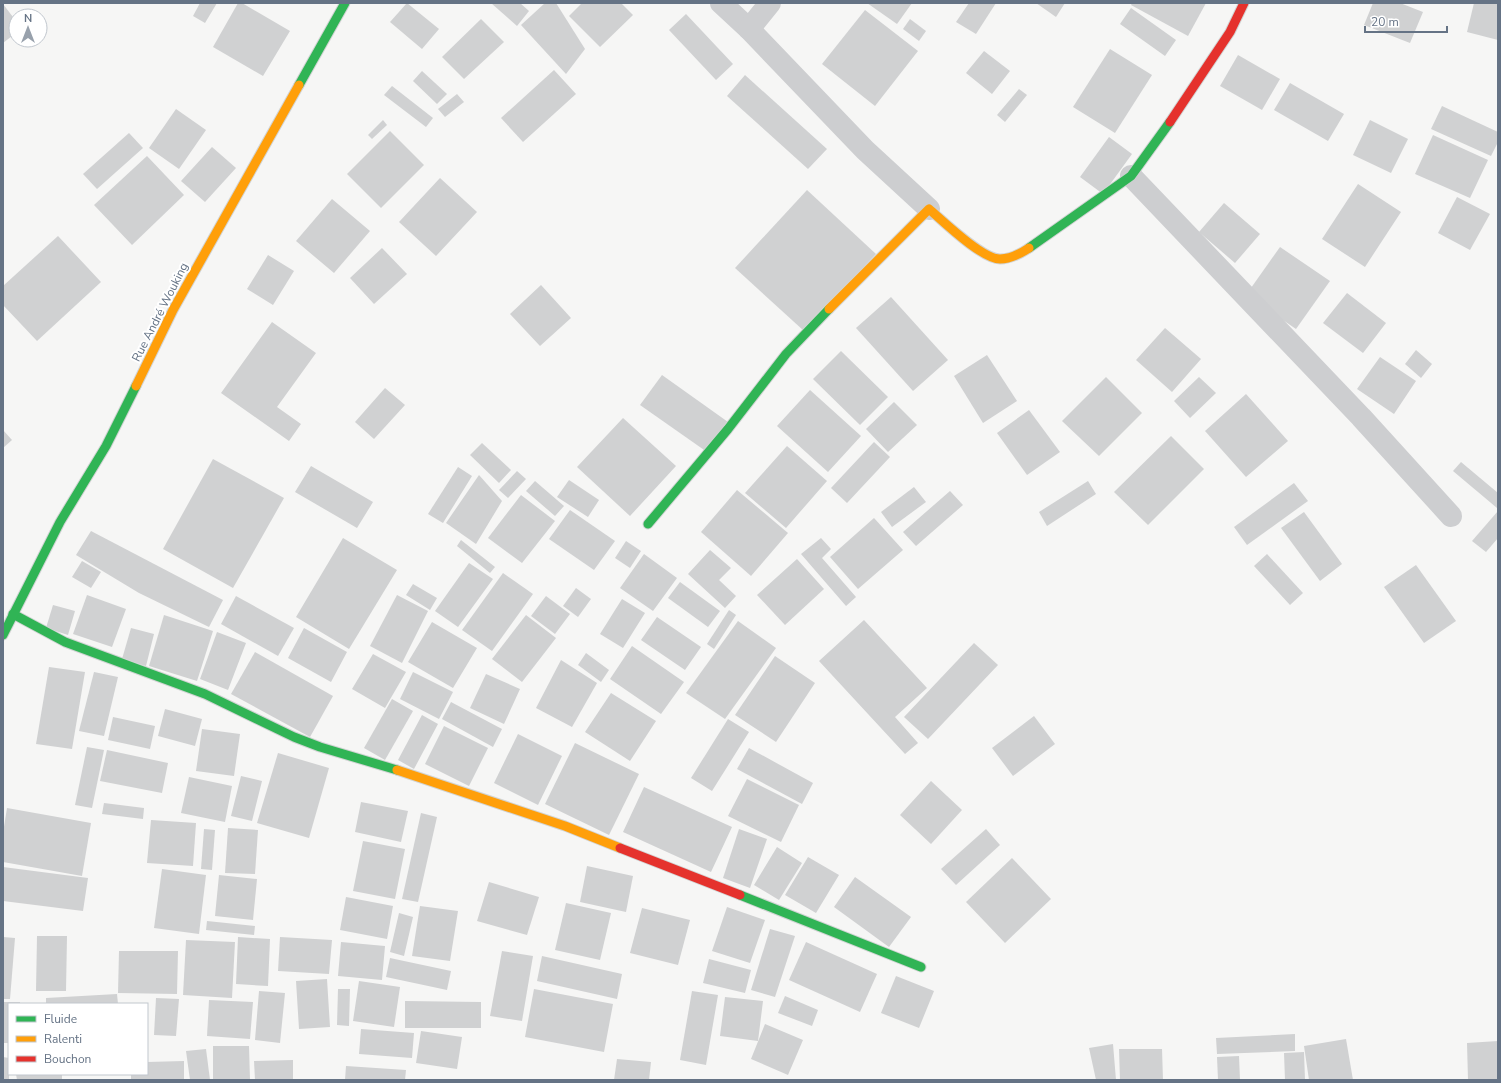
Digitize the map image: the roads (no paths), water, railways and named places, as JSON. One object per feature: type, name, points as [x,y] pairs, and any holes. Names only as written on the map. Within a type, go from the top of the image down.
[{"type":"street","name":"Rue André Wouking","points":[[3,634],[60,522],[106,446],[173,310],[344,3]]},
{"type":"street","points":[[721,3],[750,29],[865,150],[978,250],[999,258],[1019,255],[1131,176],[1172,120],[1230,32],[1244,3]]},
{"type":"street","points":[[750,29],[770,3]]},
{"type":"street","points":[[1131,176],[1361,417],[1451,516]]},
{"type":"street","points":[[648,524],[728,430],[786,354],[864,272],[930,209]]},
{"type":"street","points":[[13,614],[65,642],[205,694],[294,737],[320,747],[386,766],[565,826],[921,967]]}]
